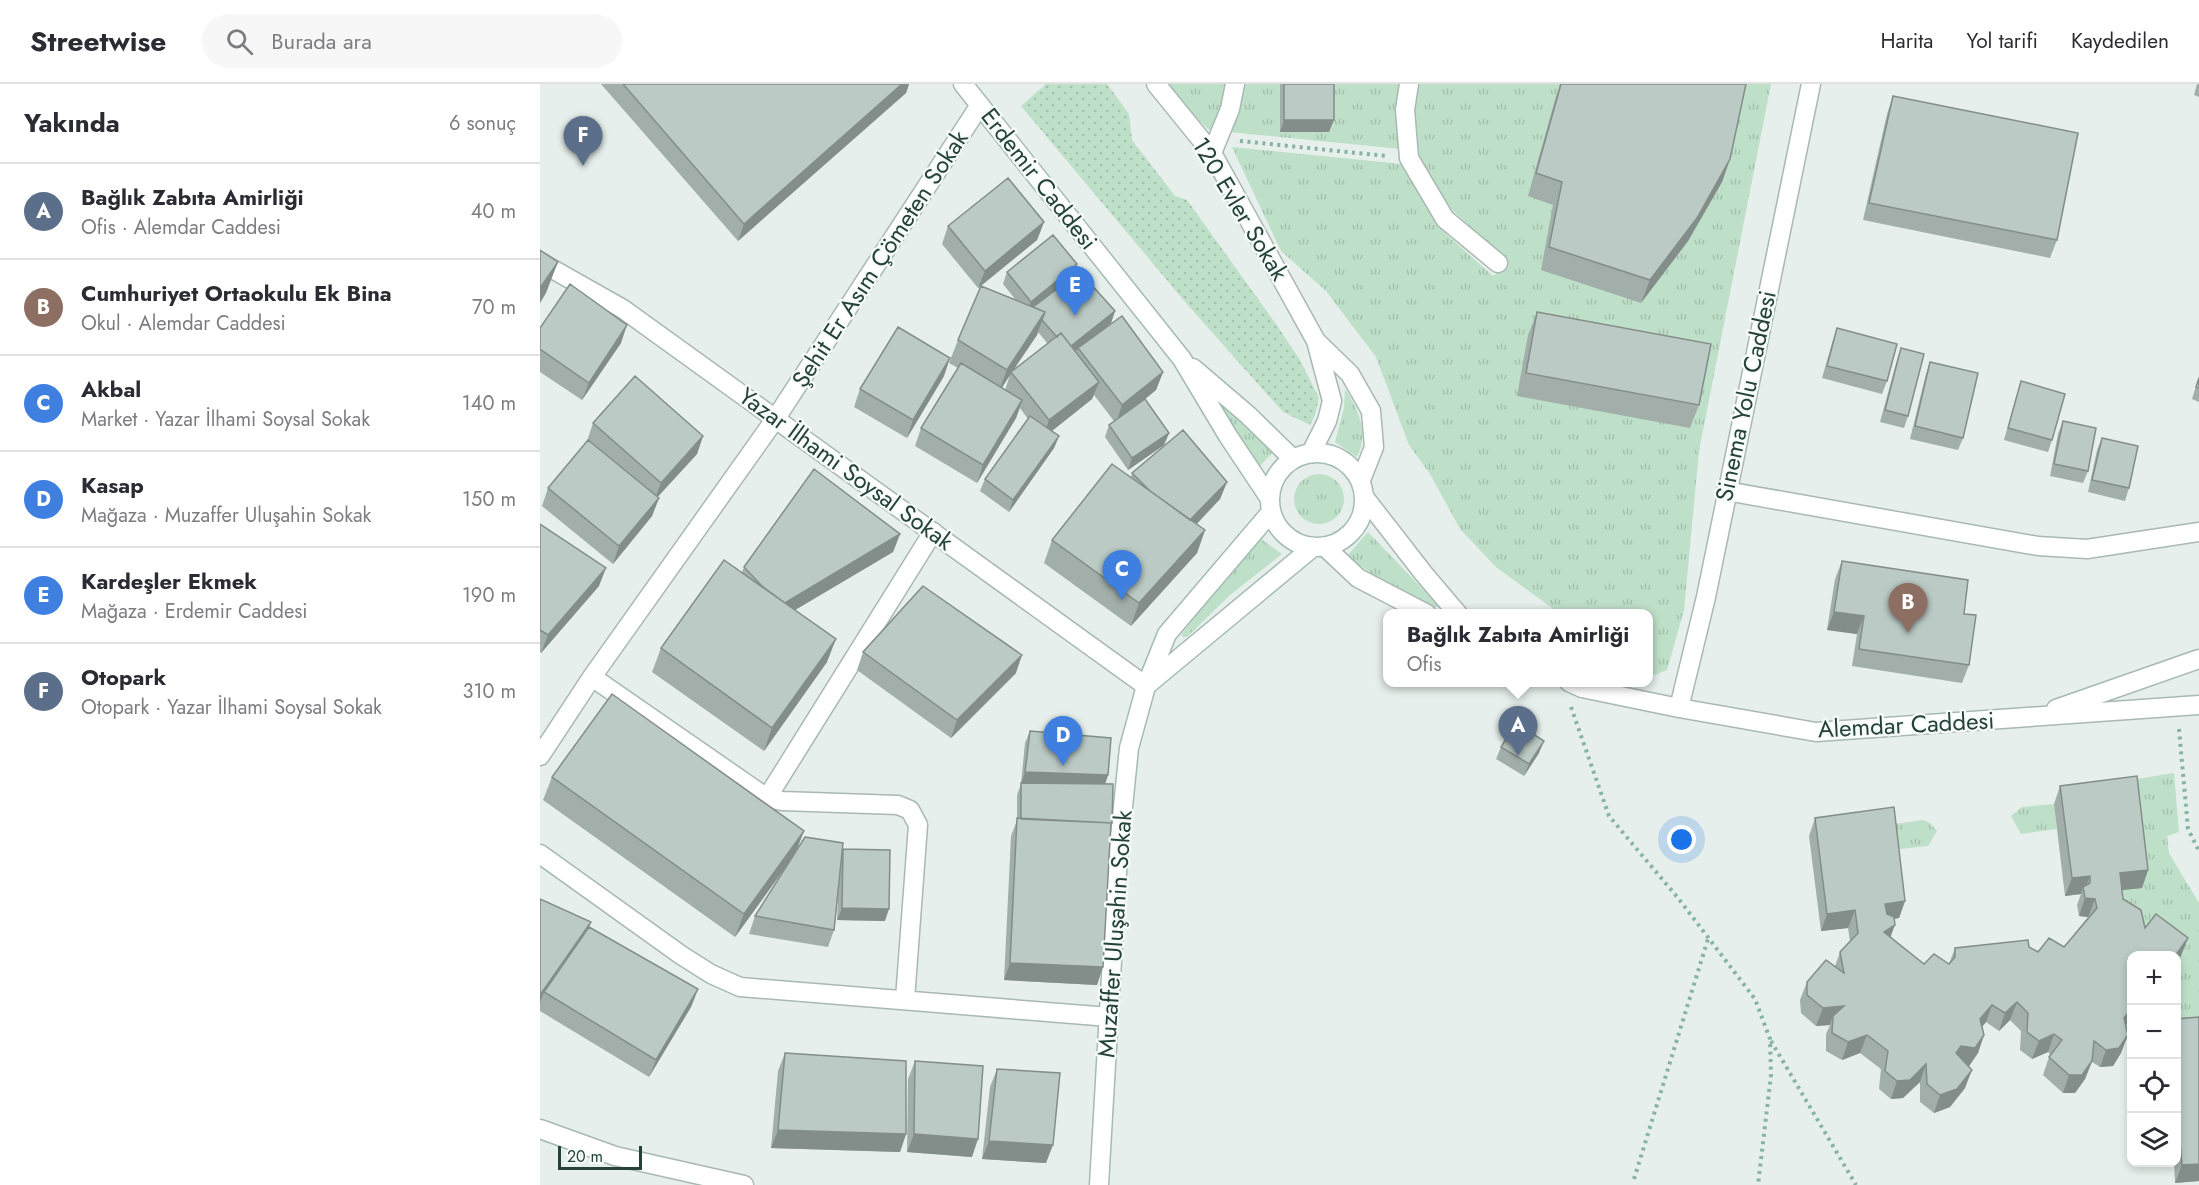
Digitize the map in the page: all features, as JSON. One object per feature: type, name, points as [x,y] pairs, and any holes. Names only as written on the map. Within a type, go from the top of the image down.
[{"type":"street","name":"Erdemir Caddesi","points":[[963,84],[1182,359],[1271,506]]},
{"type":"street","name":"120 Evler Sokak","points":[[1156,84],[1215,146],[1316,340],[1332,400],[1327,421],[1311,453]]},
{"type":"street","points":[[1215,146],[1230,109],[1235,84]]},
{"type":"street","points":[[1409,84],[1405,110],[1409,158],[1445,219],[1498,263]]},
{"type":"street","name":"Sinema Yolu Caddesi","points":[[1678,708],[1706,597],[1811,84]]},
{"type":"street","name":"Şehit Er Asım Çömeten Sokak","points":[[540,756],[592,677],[776,418],[980,105]]},
{"type":"street","name":"Yazar İlhami Soysal Sokak","points":[[540,262],[624,309],[1146,686]]},
{"type":"street","name":"120 Evler Sokak","points":[[1316,340],[1350,374],[1371,411],[1374,447],[1363,489]]},
{"type":"street","name":"Erdemir Caddesi","points":[[1182,359],[1248,415],[1293,459]]},
{"type":"street","points":[[1363,489],[1364,511],[1350,535],[1338,543],[1319,547],[1298,543],[1286,536],[1277,525],[1271,506],[1272,483],[1280,469],[1293,459],[1311,453],[1326,453],[1340,458],[1353,468],[1363,489],[1424,574],[1454,609]]},
{"type":"street","points":[[1726,491],[2038,546],[2087,549],[2199,532]]},
{"type":"street","name":"Muzaffer Uluşahin Sokak","points":[[1099,1185],[1118,856],[1129,748],[1146,686],[1167,634],[1271,506]]},
{"type":"street","points":[[768,798],[933,532]]},
{"type":"street","points":[[1319,547],[1358,578],[1417,609]]},
{"type":"street","points":[[1146,686],[1319,547]]},
{"type":"street","name":"Alemdar Caddesi","points":[[2032,718],[2199,659]]},
{"type":"street","points":[[592,677],[768,798],[782,801],[898,805],[910,810],[918,825],[905,999]]},
{"type":"street","name":"Alemdar Caddesi","points":[[1568,689],[1582,688],[1678,708],[1816,732],[2199,705]]},
{"type":"street","points":[[540,854],[681,955],[711,974],[740,987],[1109,1017]]},
{"type":"street","points":[[540,1129],[615,1156],[744,1185]]},
{"type":"path","points":[[1215,146],[1409,158]]},
{"type":"path","points":[[1568,689],[1609,816],[1678,898],[1755,999],[1770,1039],[1856,1185]]},
{"type":"path","points":[[2177,706],[2188,829],[2199,851]]},
{"type":"path","points":[[1634,1179],[1709,938]]},
{"type":"path","points":[[1758,1185],[1771,1075],[1770,1039]]},
{"type":"green space","points":[[1046,84],[1107,84],[1129,114],[1132,140],[1175,196],[1187,200],[1300,360],[1319,398],[1310,425],[1283,412],[1186,303],[1021,106]]},
{"type":"green space","points":[[1167,84],[1403,84],[1397,123],[1400,149],[1209,130],[1173,94]]},
{"type":"green space","points":[[1418,84],[1771,84],[1699,451],[1684,610],[1667,670],[1653,674],[1653,609],[1554,609],[1496,567],[1460,529],[1430,474],[1409,445],[1376,357],[1326,291],[1281,251],[1232,147],[1402,164],[1446,234],[1493,276],[1509,264],[1448,206],[1420,163],[1415,111]]},
{"type":"green space","points":[[1200,374],[1275,450],[1258,468]]},
{"type":"green space","points":[[1345,389],[1361,422],[1362,440],[1357,457],[1335,442],[1344,408]]},
{"type":"green space","points":[[1314,474],[1324,474],[1337,481],[1344,494],[1344,504],[1337,517],[1324,524],[1314,524],[1305,520],[1298,513],[1294,504],[1294,494],[1298,485],[1305,478]]},
{"type":"green space","points":[[1368,532],[1437,604],[1437,607],[1405,594],[1347,556]]},
{"type":"green space","points":[[1261,539],[1282,554],[1230,595],[1187,637],[1183,637],[1181,635],[1207,601]]},
{"type":"green space","points":[[2174,773],[2179,832],[2167,836],[2169,853],[2199,903],[2199,1035],[2181,1036],[2181,951],[2173,951],[2135,928],[2114,891],[2142,887],[2129,780]]},
{"type":"green space","points":[[2054,804],[2057,829],[2021,834],[2011,816],[2022,807]]},
{"type":"green space","points":[[1923,820],[1930,823],[1937,831],[1928,846],[1891,850],[1888,825]]},
{"type":"building","points":[[623,84],[902,84],[744,224]]},
{"type":"building","points":[[1284,84],[1334,84],[1334,120],[1284,120]]},
{"type":"building","points":[[1561,84],[1746,84],[1730,159],[1697,218],[1650,280],[1549,247],[1562,182],[1536,173]]},
{"type":"building","points":[[1893,96],[2078,133],[2057,240],[1869,203]]},
{"type":"building","points":[[1008,178],[1044,222],[985,271],[948,226]]},
{"type":"building","points":[[1053,235],[1077,264],[1031,302],[1007,272]]},
{"type":"building","points":[[540,250],[558,262],[540,288]]},
{"type":"building","points":[[1080,272],[1115,311],[1071,346],[1061,333],[1057,337],[1042,320],[1045,312],[1033,307]]},
{"type":"building","points":[[570,284],[627,325],[589,383],[540,349],[540,328]]},
{"type":"building","points":[[981,286],[1045,312],[1007,370],[958,340]]},
{"type":"building","points":[[1537,312],[1711,344],[1699,405],[1526,373]]},
{"type":"building","points":[[1122,316],[1163,372],[1122,405],[1078,348]]},
{"type":"building","points":[[898,327],[950,358],[913,420],[860,389]]},
{"type":"building","points":[[1837,328],[1897,344],[1887,381],[1827,366]]},
{"type":"building","points":[[1061,333],[1099,382],[1049,420],[1011,372]]},
{"type":"building","points":[[1901,348],[1924,354],[1908,416],[1885,410]]},
{"type":"building","points":[[1930,362],[1978,373],[1963,438],[1915,426]]},
{"type":"building","points":[[961,363],[1022,400],[983,465],[921,428]]},
{"type":"building","points":[[635,376],[703,436],[661,483],[593,423]]},
{"type":"building","points":[[2021,381],[2065,394],[2052,440],[2008,428]]},
{"type":"building","points":[[1145,399],[1169,433],[1132,458],[1109,425]]},
{"type":"building","points":[[1030,416],[1059,436],[1013,500],[985,479]]},
{"type":"building","points":[[2063,421],[2096,428],[2088,471],[2054,464]]},
{"type":"building","points":[[1183,430],[1227,482],[1190,520],[1149,490],[1132,473]]},
{"type":"building","points":[[2102,438],[2138,446],[2129,488],[2092,480]]},
{"type":"building","points":[[588,440],[659,498],[619,546],[548,488]]},
{"type":"building","points":[[1112,464],[1205,530],[1139,603],[1052,540]]},
{"type":"building","points":[[814,469],[900,534],[785,603],[762,586],[744,567]]},
{"type":"building","points":[[540,524],[606,568],[548,635],[540,630]]},
{"type":"building","points":[[724,560],[836,639],[772,728],[661,648]]},
{"type":"building","points":[[1842,561],[1968,580],[1964,614],[1976,615],[1969,665],[1859,649],[1864,616],[1834,612]]},
{"type":"building","points":[[923,586],[1022,655],[957,720],[863,652]]},
{"type":"building","points":[[612,694],[804,831],[744,914],[552,777]]},
{"type":"building","points":[[1516,723],[1544,741],[1529,764],[1501,747]]},
{"type":"building","points":[[1030,731],[1111,738],[1108,775],[1025,772]]},
{"type":"building","points":[[2137,776],[2148,870],[2120,873],[2123,899],[2141,910],[2145,928],[2156,914],[2188,938],[2179,951],[2127,951],[2127,1014],[2124,1018],[2127,1036],[2119,1048],[2106,1050],[2094,1041],[2092,1061],[2082,1075],[2069,1075],[2049,1057],[2062,1040],[2054,1034],[2039,1041],[2027,1032],[2028,1013],[2017,1002],[2005,1013],[1992,1005],[1980,1019],[1984,1035],[1975,1048],[1961,1046],[1956,1053],[1972,1070],[1957,1089],[1940,1095],[1927,1084],[1926,1064],[1910,1080],[1897,1081],[1885,1071],[1888,1051],[1867,1035],[1848,1042],[1832,1033],[1833,1016],[1844,1006],[1823,1008],[1807,995],[1807,982],[1826,960],[1844,973],[1840,952],[1858,933],[1855,910],[1827,914],[1815,818],[1894,807],[1905,901],[1885,904],[1887,914],[1894,917],[1895,925],[1884,932],[1924,964],[1934,954],[1949,964],[1955,957],[1955,948],[2028,940],[2029,947],[2038,952],[2049,938],[2064,947],[2097,908],[2095,899],[2085,898],[2083,887],[2090,883],[2090,876],[2072,878],[2060,786]]},
{"type":"building","points":[[1021,783],[1113,784],[1112,823],[1021,819]]},
{"type":"building","points":[[1017,818],[1111,823],[1103,967],[1010,963]]},
{"type":"building","points":[[805,837],[843,843],[834,930],[755,916]]},
{"type":"building","points":[[843,849],[890,850],[889,909],[842,908]]},
{"type":"building","points":[[540,899],[591,922],[540,995]]},
{"type":"building","points":[[589,927],[698,989],[656,1060],[544,992]]},
{"type":"building","points":[[2199,1017],[2199,1164],[2182,1165],[2181,1019]]},
{"type":"building","points":[[785,1053],[906,1061],[906,1134],[778,1130]]},
{"type":"building","points":[[915,1061],[983,1066],[978,1139],[914,1134]]},
{"type":"building","points":[[997,1069],[1060,1073],[1053,1145],[989,1141]]},
{"type":"place","name":"Otopark","points":[[583,166]]},
{"type":"place","name":"Kardeşler Ekmek","points":[[1075,316]]},
{"type":"place","name":"Akbal","points":[[1122,600]]},
{"type":"place","name":"Cumhuriyet Ortaokulu Ek Bina","points":[[1908,633]]},
{"type":"place","name":"Bağlık Zabıta Amirliği","points":[[1518,756]]},
{"type":"place","name":"Kasap","points":[[1063,766]]}]
